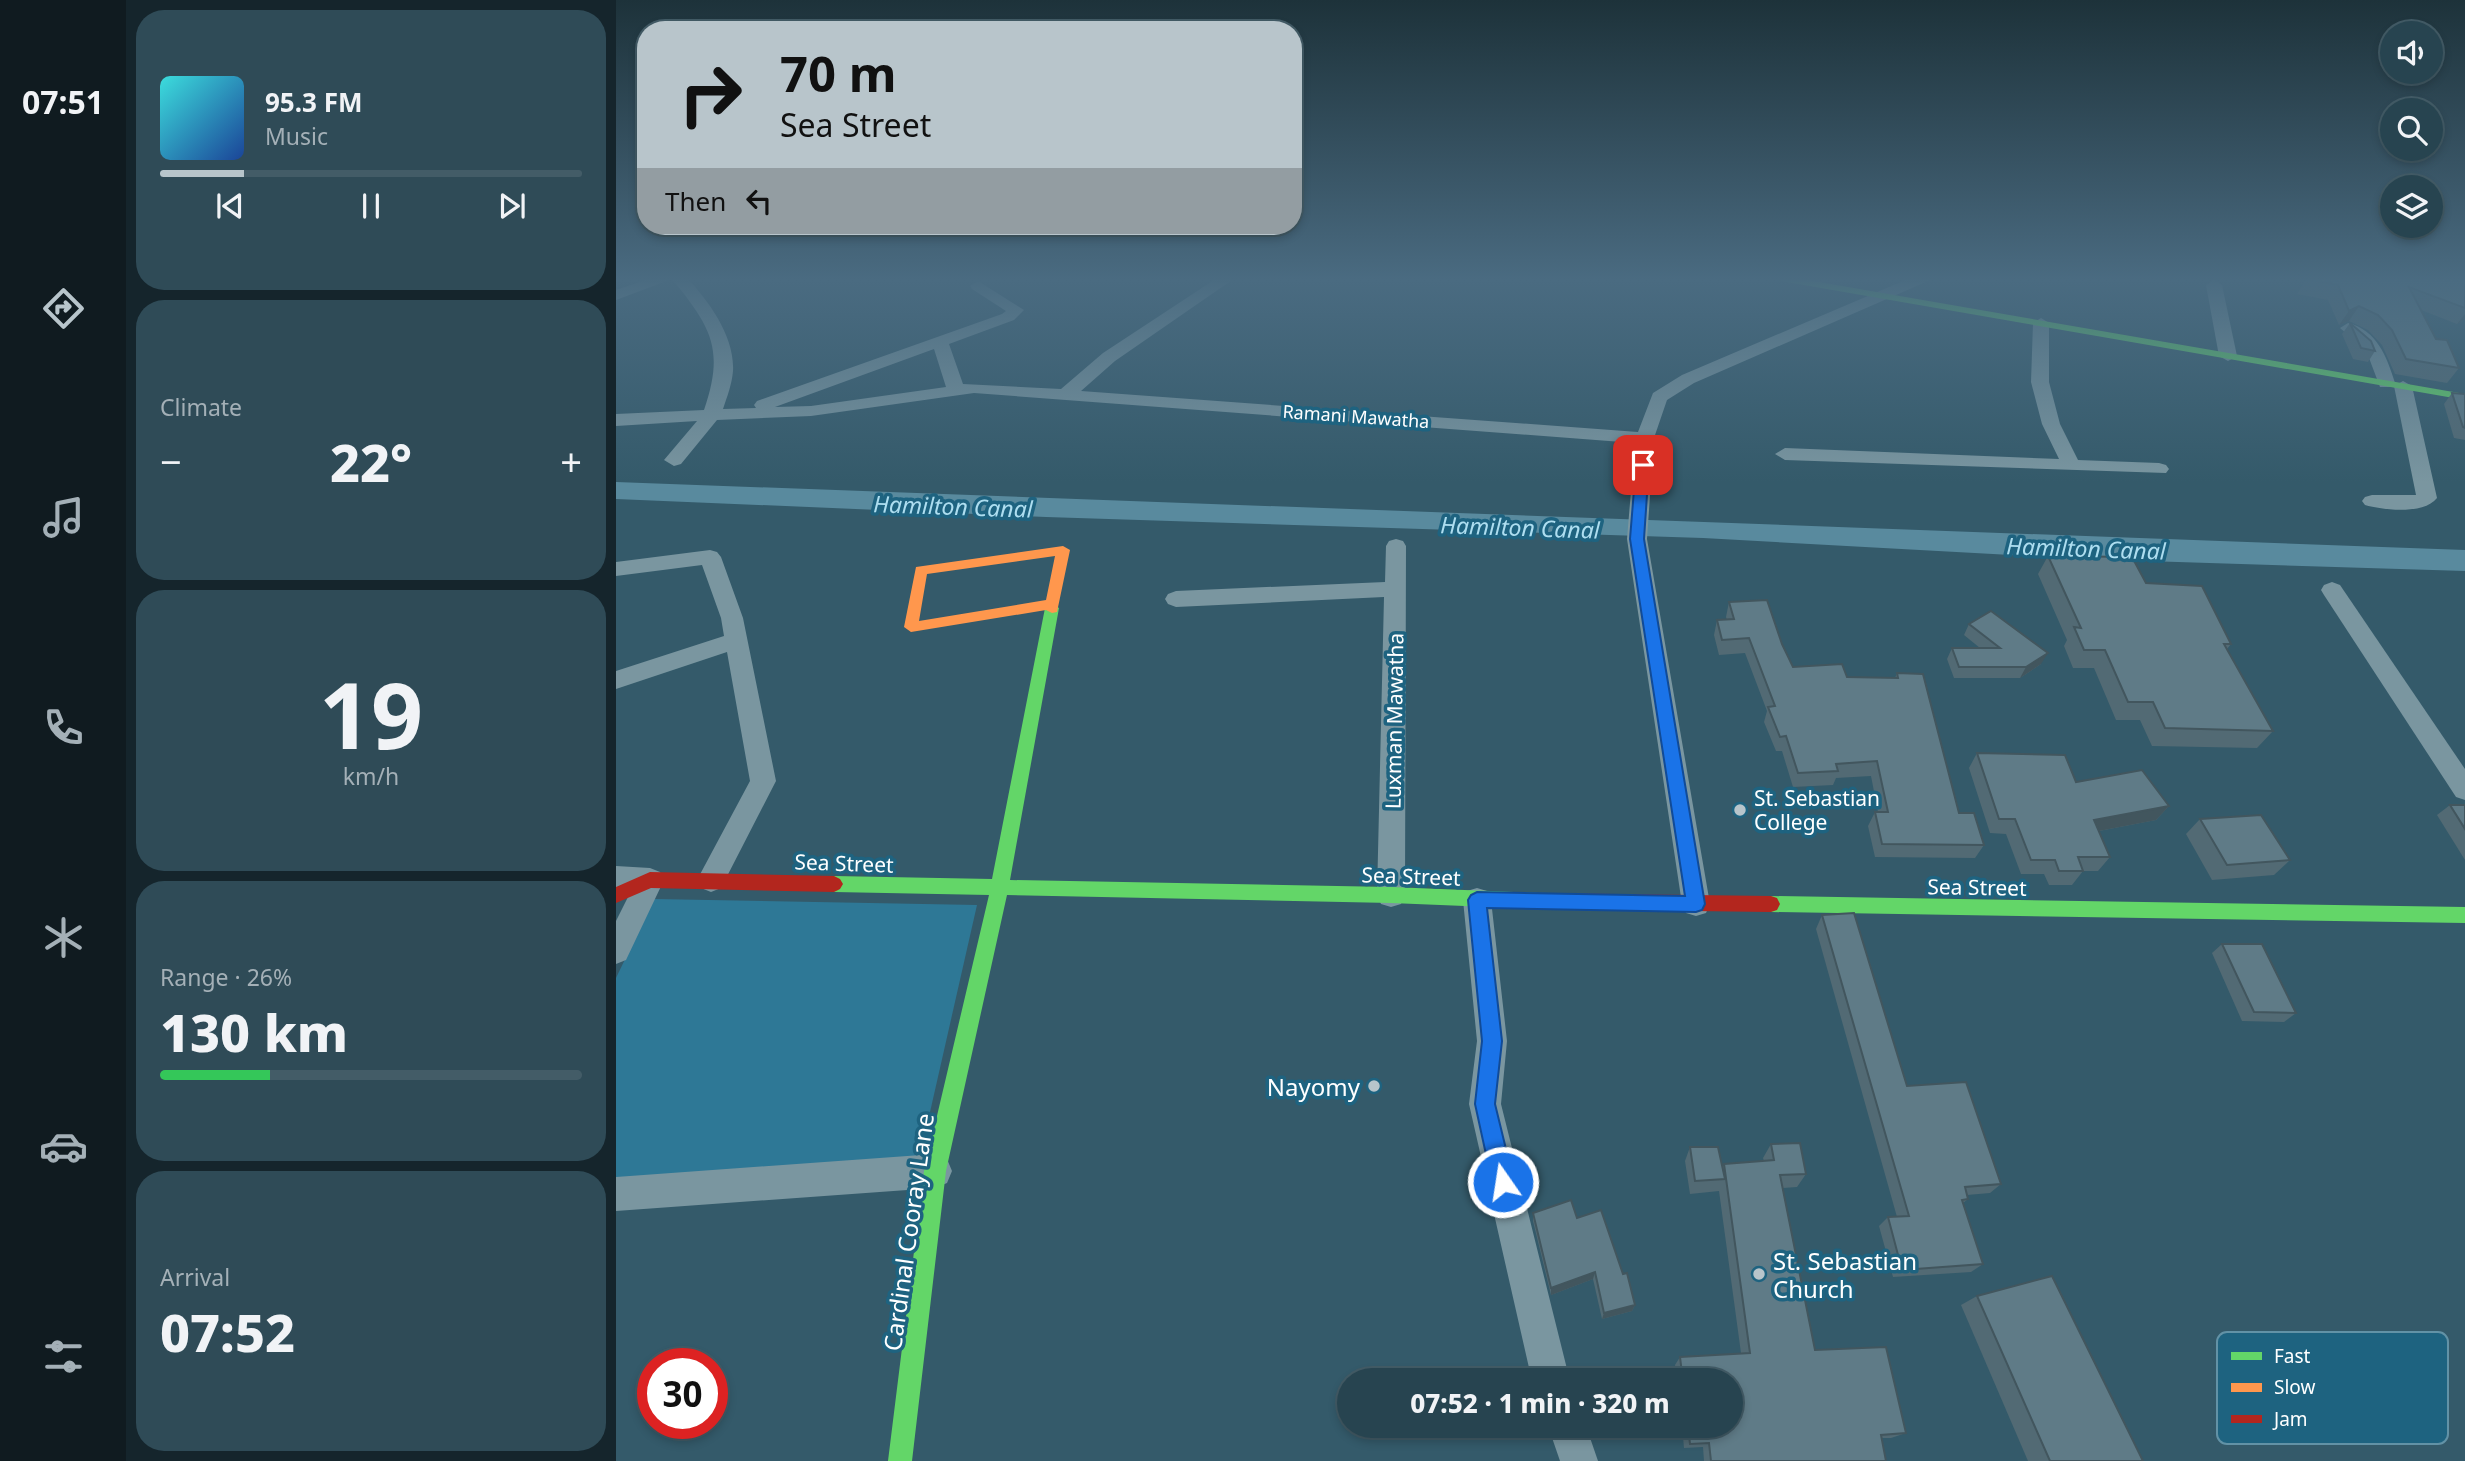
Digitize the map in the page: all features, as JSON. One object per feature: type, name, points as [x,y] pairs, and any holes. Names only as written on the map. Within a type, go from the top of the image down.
[{"type":"street","points":[[674,460],[712,415],[724,366],[718,346]]},
{"type":"street","points":[[739,414],[926,346]]},
{"type":"street","points":[[942,346],[956,389]]},
{"type":"street","points":[[1066,394],[1125,346]]},
{"type":"street","points":[[1696,904],[1637,539],[1645,438],[1659,397],[1688,380],[1765,346]]},
{"type":"street","points":[[2041,346],[2040,382],[2051,424],[2071,465]]},
{"type":"street","points":[[2172,346],[2465,397]]},
{"type":"street","points":[[2226,346],[2228,356]]},
{"type":"street","points":[[2372,501],[2412,503],[2427,498],[2394,385],[2374,346]]},
{"type":"street","name":"Ramani Mawatha","points":[[616,420],[811,411],[956,389],[1066,394],[1645,438]]},
{"type":"street","points":[[1785,454],[2159,469]]},
{"type":"street","name":"Luxman Mawatha","points":[[1391,895],[1396,546]]},
{"type":"street","name":"Cardinal Cooray Lane","points":[[900,1461],[935,1171],[999,889],[1053,604],[1063,550],[921,570],[911,627],[1053,604]]},
{"type":"street","points":[[620,567],[710,557],[732,618],[763,781],[711,880]]},
{"type":"street","points":[[1176,599],[1396,589]]},
{"type":"street","points":[[2332,590],[2465,790]]},
{"type":"street","points":[[616,680],[736,640]]},
{"type":"street","points":[[616,878],[650,880]]},
{"type":"street","points":[[616,895],[650,880]]},
{"type":"street","points":[[616,951],[650,880]]},
{"type":"street","name":"Sea Street","points":[[650,880],[1391,895],[1477,900],[2465,915]]},
{"type":"street","points":[[1477,900],[1492,1041],[1485,1104],[1548,1368]]},
{"type":"street","points":[[616,1194],[802,1178],[935,1171]]},
{"type":"street","points":[[1571,1438],[1579,1461]]},
{"type":"shaded area","points":[[654,899],[977,905],[918,1165],[616,1187],[616,978]]},
{"type":"water","name":"Hamilton Canal","points":[[616,482],[2465,550],[2465,571],[2083,559],[1703,538],[1046,517],[616,499]]},
{"type":"building","points":[[2373,346],[2375,351],[2361,348]]},
{"type":"building","points":[[2400,346],[2450,346],[2459,368],[2406,359]]},
{"type":"building","points":[[2452,393],[2465,394],[2465,428],[2463,427]]},
{"type":"building","points":[[2048,556],[2132,557],[2146,583],[2202,586],[2231,644],[2224,644],[2273,731],[2165,728],[2153,702],[2128,702],[2105,650],[2084,650],[2074,627],[2081,628]]},
{"type":"building","points":[[1767,600],[1793,667],[1842,664],[1847,677],[1898,678],[1897,673],[1923,674],[1959,813],[1974,813],[1984,845],[1882,844],[1875,812],[1888,812],[1877,761],[1836,764],[1838,771],[1798,773],[1786,736],[1780,737],[1768,707],[1775,706],[1749,638],[1722,640],[1717,620],[1734,619],[1729,602]]},
{"type":"building","points":[[1991,611],[2048,653],[2026,667],[1959,667],[1952,648],[2000,648],[1969,624]]},
{"type":"building","points":[[1977,753],[2065,755],[2076,782],[2142,770],[2169,806],[2094,820],[2110,857],[2078,857],[2083,871],[2059,871],[2055,860],[2031,860],[2015,819],[1999,819]]},
{"type":"building","points":[[2450,805],[2465,805],[2465,829]]},
{"type":"building","points":[[2261,815],[2290,860],[2227,865],[2200,819]]},
{"type":"building","points":[[1854,913],[1907,1086],[1966,1082],[2001,1184],[1965,1187],[1968,1199],[1962,1200],[1983,1264],[1902,1270],[1888,1217],[1909,1216],[1822,915]]},
{"type":"building","points":[[2222,944],[2262,944],[2296,1013],[2254,1012]]},
{"type":"building","name":"St. Sebastian Church","points":[[1800,1143],[1806,1174],[1780,1175],[1815,1350],[1886,1347],[1906,1433],[1881,1435],[1886,1461],[1711,1461],[1709,1443],[1690,1444],[1689,1438],[1743,1438],[1743,1368],[1681,1368],[1680,1357],[1750,1353],[1724,1164],[1774,1160],[1771,1144]]},
{"type":"building","points":[[1690,1147],[1718,1147],[1725,1179],[1695,1181]]},
{"type":"building","points":[[1571,1200],[1577,1218],[1601,1210],[1623,1274],[1627,1273],[1635,1305],[1604,1313],[1595,1272],[1551,1288],[1533,1213]]},
{"type":"building","points":[[2052,1276],[2143,1461],[2050,1461],[1977,1296]]},
{"type":"traffic: fast","points":[[2173,346],[2465,397]]},
{"type":"traffic: fast","points":[[900,1461],[935,1171],[999,889],[1052,608]]},
{"type":"traffic: fast","points":[[834,884],[1391,895],[1538,901]]},
{"type":"traffic: fast","points":[[1771,904],[2465,915]]},
{"type":"traffic: slow","points":[[1052,608],[1063,550],[921,570],[911,627],[1053,604]]},
{"type":"traffic: jam","points":[[616,895],[650,880],[834,884]]},
{"type":"traffic: jam","points":[[1538,901],[1771,904]]},
{"type":"place","name":"St. Sebastian College","points":[[1740,810]]},
{"type":"place","name":"Nayomy","points":[[1374,1086]]},
{"type":"place","name":"St. Sebastian Church","points":[[1759,1274]]},
{"type":"route","points":[[1503,1182],[1485,1104],[1492,1041],[1477,900],[1696,904],[1637,539],[1643,465]]}]
